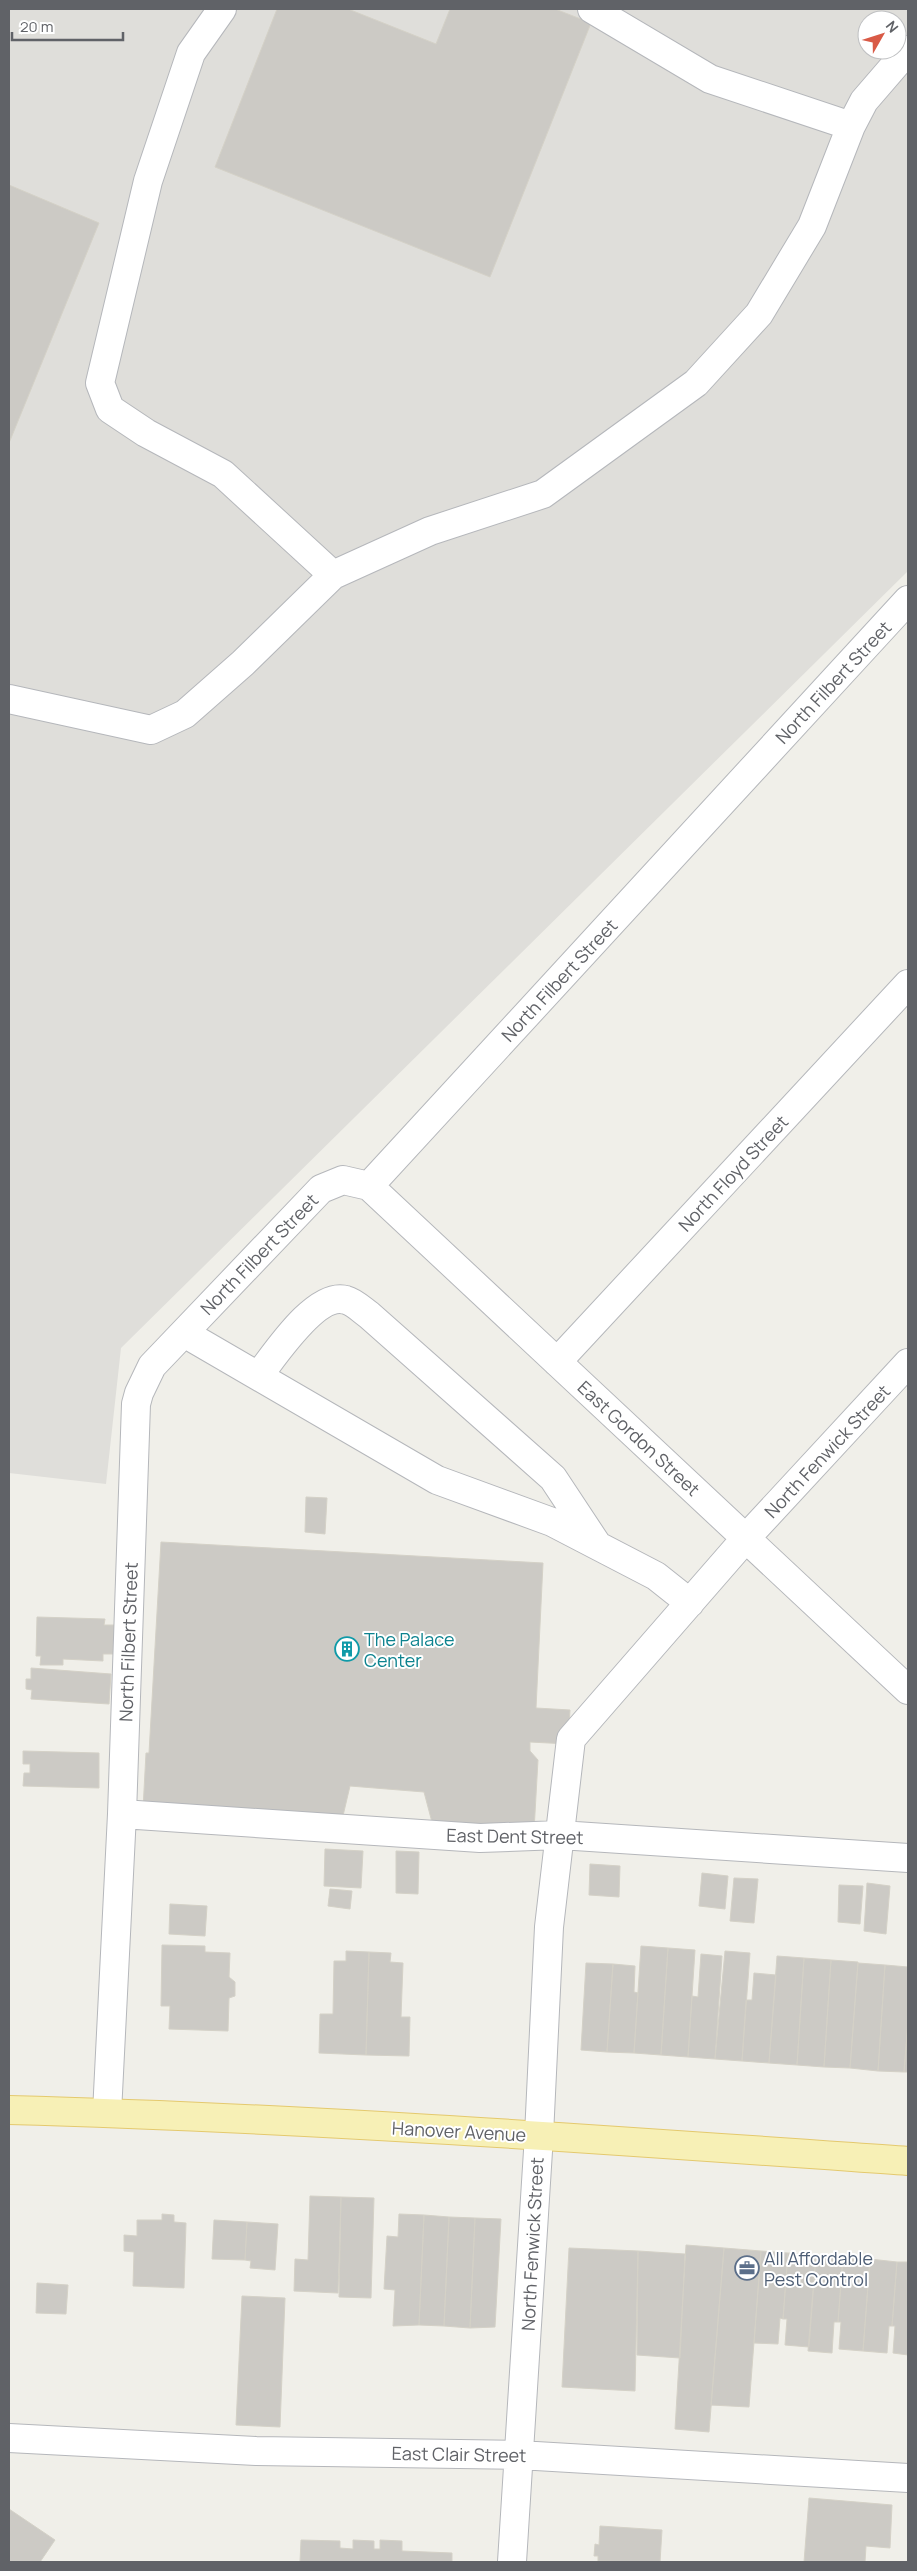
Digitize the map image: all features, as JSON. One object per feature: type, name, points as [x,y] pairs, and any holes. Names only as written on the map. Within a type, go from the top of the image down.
[{"type":"main road","name":"Hanover Avenue","points":[[9,2110],[107,2113],[538,2135],[908,2161]]},
{"type":"street","points":[[222,9],[191,53],[151,172],[100,383],[110,409],[146,434],[223,474],[333,575]]},
{"type":"street","points":[[592,9],[710,79],[850,126]]},
{"type":"street","points":[[9,699],[151,730],[185,714],[243,663],[333,575],[430,531],[543,494],[696,384],[759,314],[812,226],[850,126],[864,101],[908,50]]},
{"type":"street","name":"North Filbert Street","points":[[107,2113],[122,1814],[136,1404],[139,1393],[152,1366],[321,1189],[343,1180],[369,1186],[908,600]]},
{"type":"street","name":"North Floyd Street","points":[[557,1362],[908,984]]},
{"type":"street","name":"East Gordon Street","points":[[369,1186],[908,1690]]},
{"type":"street","points":[[259,1375],[312,1310],[332,1301],[346,1300],[369,1315],[553,1478],[599,1546]]},
{"type":"street","points":[[184,1333],[437,1480],[552,1522],[656,1576],[690,1603]]},
{"type":"street","name":"North Fenwick Street","points":[[512,2562],[549,1927],[571,1739],[746,1538],[908,1363]]},
{"type":"street","name":"East Dent Street","points":[[122,1814],[480,1838],[560,1835],[908,1858]]},
{"type":"street","name":"East Clair Street","points":[[9,2438],[256,2451],[519,2455],[908,2478]]},
{"type":"shaded area","points":[[9,9],[908,9],[908,571],[121,1348],[106,1484],[9,1473]]},
{"type":"building","points":[[277,9],[348,9],[436,44],[450,9],[555,9],[591,23],[490,277],[215,167]]},
{"type":"building","points":[[9,185],[99,223],[9,443]]},
{"type":"building","points":[[306,1497],[327,1498],[325,1534],[305,1532]]},
{"type":"building","name":"The Palace Center","points":[[161,1542],[543,1563],[536,1708],[570,1710],[568,1744],[530,1742],[530,1751],[538,1760],[534,1831],[433,1826],[424,1792],[350,1786],[342,1820],[143,1809],[146,1753],[149,1753]]},
{"type":"building","points":[[37,1617],[105,1619],[104,1625],[114,1625],[113,1654],[103,1654],[103,1661],[63,1659],[63,1665],[40,1665],[41,1656],[36,1656]]},
{"type":"building","points":[[31,1668],[111,1674],[109,1704],[31,1699],[32,1690],[26,1689],[26,1679],[31,1679]]},
{"type":"building","points":[[23,1751],[99,1753],[99,1788],[23,1786],[24,1773],[30,1773],[30,1764],[23,1764]]},
{"type":"building","points":[[325,1849],[363,1851],[361,1888],[324,1886]]},
{"type":"building","points":[[396,1851],[419,1852],[418,1894],[396,1893]]},
{"type":"building","points":[[590,1864],[620,1866],[619,1897],[589,1895]]},
{"type":"building","points":[[702,1873],[728,1876],[725,1909],[699,1906]]},
{"type":"building","points":[[734,1878],[758,1879],[754,1923],[730,1921]]},
{"type":"building","points":[[867,1883],[890,1886],[886,1934],[864,1931]]},
{"type":"building","points":[[839,1885],[863,1886],[860,1924],[838,1922]]},
{"type":"building","points":[[330,1889],[352,1891],[350,1909],[328,1906]]},
{"type":"building","points":[[170,1904],[207,1906],[205,1936],[169,1934]]},
{"type":"building","points":[[162,1945],[205,1946],[205,1952],[230,1953],[229,1977],[235,1982],[235,1996],[229,1998],[228,2031],[169,2029],[170,2006],[161,2006]]},
{"type":"building","points":[[641,1946],[668,1948],[661,2055],[634,2053]]},
{"type":"building","points":[[668,1948],[695,1950],[688,2057],[661,2055]]},
{"type":"building","points":[[346,1951],[369,1952],[366,2055],[319,2053],[320,2014],[333,2014],[334,1961],[346,1961]]},
{"type":"building","points":[[725,1951],[750,1953],[742,2061],[715,2059]]},
{"type":"building","points":[[369,1952],[391,1953],[390,1962],[403,1963],[401,2017],[410,2017],[409,2056],[366,2055]]},
{"type":"building","points":[[701,1954],[722,1956],[715,2059],[688,2057],[692,1996],[698,1997]]},
{"type":"building","points":[[777,1956],[804,1958],[797,2065],[769,2063]]},
{"type":"building","points":[[804,1958],[831,1960],[824,2067],[797,2065]]},
{"type":"building","points":[[831,1960],[858,1962],[850,2068],[824,2067]]},
{"type":"building","points":[[586,1963],[613,1964],[607,2052],[581,2050]]},
{"type":"building","points":[[858,1963],[885,1965],[878,2071],[850,2068]]},
{"type":"building","points":[[613,1964],[635,1966],[634,1992],[638,1993],[634,2053],[607,2052]]},
{"type":"building","points":[[885,1965],[908,1967],[908,2022],[904,2072],[878,2071]]},
{"type":"building","points":[[754,1973],[776,1975],[769,2063],[742,2061],[746,2000],[752,2000]]},
{"type":"building","points":[[908,2022],[908,2072],[904,2072]]},
{"type":"building","points":[[310,2196],[341,2197],[338,2293],[294,2291],[295,2259],[308,2260]]},
{"type":"building","points":[[341,2197],[374,2198],[371,2298],[339,2297]]},
{"type":"building","points":[[162,2214],[174,2215],[174,2222],[186,2223],[184,2288],[133,2286],[134,2252],[124,2251],[124,2235],[137,2236],[137,2220],[162,2220]]},
{"type":"building","points":[[399,2214],[424,2215],[419,2325],[393,2326],[395,2290],[384,2289],[387,2236],[398,2237]]},
{"type":"building","points":[[424,2215],[449,2217],[444,2326],[419,2325]]},
{"type":"building","points":[[449,2217],[475,2218],[470,2328],[444,2326]]},
{"type":"building","points":[[475,2218],[501,2219],[495,2327],[470,2328]]},
{"type":"building","points":[[214,2220],[247,2222],[245,2260],[212,2259]]},
{"type":"building","points":[[247,2222],[278,2224],[275,2270],[250,2268],[251,2261],[245,2260]]},
{"type":"building","points":[[686,2245],[724,2248],[709,2432],[675,2429]]},
{"type":"building","points":[[569,2248],[638,2251],[635,2391],[562,2387]]},
{"type":"building","points":[[724,2248],[761,2251],[749,2407],[711,2405]]},
{"type":"building","points":[[638,2251],[685,2254],[680,2358],[637,2355]]},
{"type":"building","points":[[761,2251],[788,2253],[783,2319],[780,2318],[778,2344],[754,2343]]},
{"type":"building","points":[[788,2253],[816,2255],[809,2347],[785,2345],[787,2319],[783,2319]]},
{"type":"building","points":[[816,2255],[843,2257],[838,2322],[834,2322],[832,2353],[808,2351]]},
{"type":"building","points":[[843,2257],[870,2259],[863,2351],[839,2349],[841,2322],[838,2322]]},
{"type":"building","points":[[870,2259],[897,2262],[892,2326],[889,2326],[887,2353],[863,2351]]},
{"type":"building","points":[[897,2262],[908,2262],[908,2355],[893,2353],[895,2326],[892,2326]]},
{"type":"building","points":[[37,2283],[68,2285],[66,2314],[36,2313]]},
{"type":"building","points":[[242,2296],[285,2298],[280,2427],[236,2425]]},
{"type":"building","points":[[809,2498],[892,2505],[890,2548],[866,2546],[865,2562],[804,2562]]},
{"type":"building","points":[[9,2509],[55,2540],[40,2562],[9,2562]]},
{"type":"building","points":[[600,2526],[662,2530],[660,2562],[598,2561],[598,2556],[594,2556],[595,2544],[599,2545]]},
{"type":"building","points":[[301,2540],[340,2541],[340,2548],[353,2549],[353,2540],[374,2541],[374,2549],[380,2549],[380,2540],[402,2541],[402,2551],[452,2553],[452,2562],[300,2562]]},
{"type":"place","name":"The Palace Center","points":[[347,1649]]},
{"type":"place","name":"All Affordable Pest Control","points":[[747,2268]]}]
